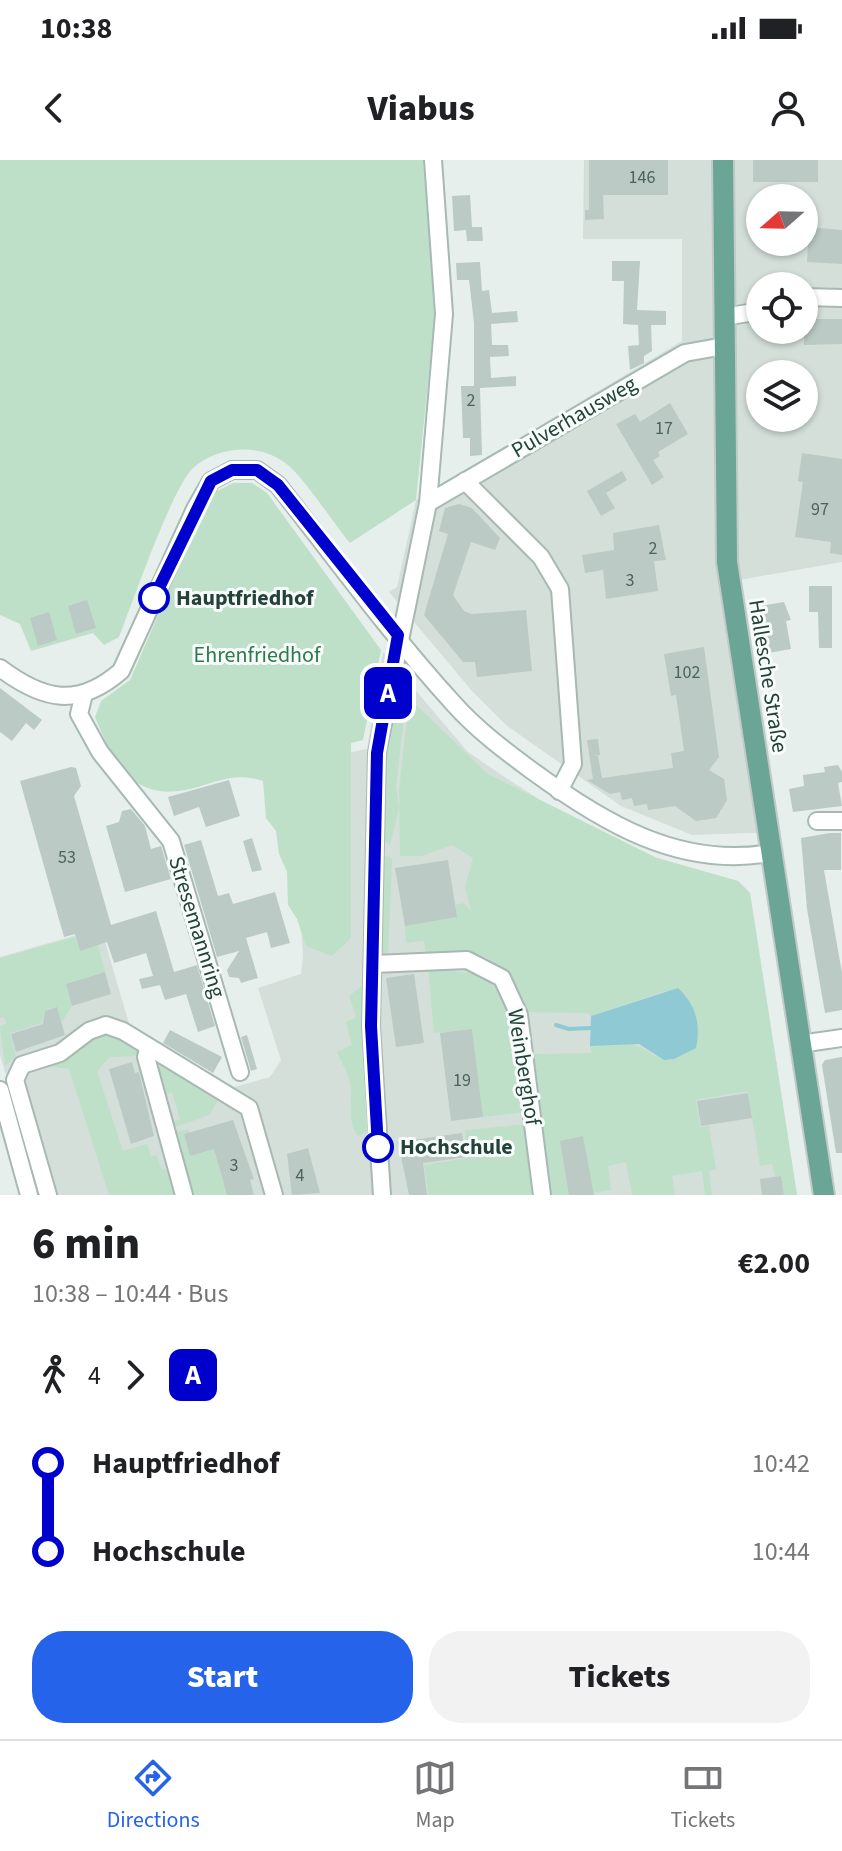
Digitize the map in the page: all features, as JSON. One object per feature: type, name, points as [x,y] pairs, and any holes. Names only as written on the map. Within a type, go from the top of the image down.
[{"type":"main road","name":"Hallesche Straße","points":[[723,160],[727,562],[824,1195]]},
{"type":"street","points":[[382,1195],[372,1054],[377,753],[398,635],[428,503],[444,314],[433,160]]},
{"type":"street","points":[[818,297],[842,298]]},
{"type":"street","points":[[724,317],[746,313]]},
{"type":"street","name":"Pulverhausweg","points":[[428,503],[685,353],[724,346]]},
{"type":"street","points":[[0,668],[43,694],[84,694],[99,690],[121,671],[195,509],[211,481],[232,470],[257,470],[278,485],[453,704],[493,741],[559,791],[615,827],[678,850],[741,857],[770,853]]},
{"type":"street","points":[[465,481],[541,557],[560,589],[573,764],[559,791]]},
{"type":"street","name":"Stresemannring","points":[[84,694],[79,714],[100,752],[171,841],[240,1072]]},
{"type":"street","points":[[817,821],[842,821]]},
{"type":"street","name":"Weinberghof","points":[[374,964],[467,960],[502,978],[519,1015],[542,1195]]},
{"type":"street","points":[[48,1195],[15,1080],[16,1071],[22,1065],[69,1049],[82,1035],[106,1025],[123,1031],[249,1108],[274,1195]]},
{"type":"street","points":[[800,1044],[842,1038]]},
{"type":"street","points":[[148,1049],[146,1057],[184,1195]]},
{"type":"street","points":[[0,1090],[29,1195]]},
{"type":"shaded area","points":[[584,160],[842,160],[842,562],[740,580],[779,832],[692,835],[621,806],[506,725],[472,691],[389,592],[397,587],[416,500],[682,341],[682,239],[583,239]]},
{"type":"shaded area","points":[[383,652],[468,752],[506,778],[570,819],[657,858],[738,881],[750,893],[797,1195],[42,1195],[0,1055],[0,957],[101,928],[130,1027],[160,1048],[234,1087],[270,1077],[281,1060],[258,988],[301,974],[303,956],[290,764],[367,749]]},
{"type":"green space","name":"Hauptfriedhof","points":[[0,160],[423,160],[435,313],[416,500],[350,543],[284,462],[250,450],[214,455],[193,468],[174,498],[119,637],[104,645],[93,633],[31,651],[20,624],[0,615]]},
{"type":"green space","name":"Ehrenfriedhof","points":[[233,483],[252,483],[267,493],[381,650],[363,740],[351,743],[351,938],[332,956],[306,946],[297,919],[288,905],[287,872],[279,854],[276,831],[266,818],[263,781],[246,777],[230,778],[176,791],[158,791],[143,786],[130,778],[120,766],[95,717],[101,701],[130,680],[201,516],[217,491]]},
{"type":"green space","points":[[409,698],[488,774],[657,858],[738,881],[750,893],[797,1195],[784,1195],[781,1176],[775,1177],[772,1164],[760,1166],[748,1091],[696,1100],[700,1127],[709,1126],[716,1169],[709,1171],[712,1195],[705,1195],[702,1171],[672,1176],[675,1195],[632,1195],[626,1162],[608,1166],[611,1190],[593,1193],[591,1178],[569,1195],[548,1195],[531,1054],[592,1053],[590,1046],[625,1043],[640,1047],[656,1057],[665,991],[591,1016],[587,1013],[523,1012],[506,977],[489,959],[465,953],[426,954],[424,941],[406,943],[405,926],[457,917],[455,905],[464,903],[471,911],[465,887],[473,858],[452,845],[422,856],[400,856],[399,791]]},
{"type":"green space","points":[[392,699],[404,718],[396,787],[399,808],[390,845],[383,840],[381,830],[385,753]]},
{"type":"green space","points":[[381,855],[391,857],[392,862],[388,953],[376,953]]},
{"type":"green space","points":[[75,937],[80,950],[98,945],[105,972],[66,984],[72,1006],[62,1022],[55,1007],[45,1011],[42,1023],[10,1033],[16,1056],[5,1066],[0,1026],[6,1024],[4,1017],[0,1018],[0,958]]},
{"type":"green space","points":[[428,968],[493,976],[511,1010],[526,1112],[483,1117],[472,1030],[434,1033]]},
{"type":"green space","points":[[367,982],[370,1130],[358,1136],[351,1116],[350,1083],[337,1052],[352,1045],[346,1022],[356,1017],[349,996]]},
{"type":"green space","points":[[107,1032],[136,1047],[140,1056],[110,1057],[97,1071],[123,1151],[147,1144],[151,1156],[157,1155],[162,1170],[174,1167],[181,1195],[109,1195],[69,1069],[52,1067],[53,1062],[87,1038]]},
{"type":"green space","points":[[162,1065],[220,1097],[209,1115],[170,1129],[168,1124],[180,1119],[172,1093],[160,1096],[156,1070]]},
{"type":"green space","points":[[527,1124],[536,1195],[428,1195],[424,1165],[467,1158],[465,1130]]},
{"type":"green space","points":[[188,1129],[190,1132],[184,1135],[190,1155],[214,1149],[227,1195],[189,1195],[171,1134]]},
{"type":"water","points":[[678,988],[696,1015],[696,1048],[674,1059],[664,1060],[639,1044],[590,1046],[591,1016]]},
{"type":"building","points":[[589,160],[668,160],[668,195],[603,195],[604,219],[585,220],[585,210],[589,210]]},
{"type":"building","points":[[753,160],[818,160],[818,182],[753,182]]},
{"type":"building","points":[[470,195],[472,227],[482,227],[483,241],[467,241],[466,230],[454,231],[452,196]]},
{"type":"building","points":[[818,228],[842,230],[842,264],[807,262],[807,256],[818,256]]},
{"type":"building","points":[[612,261],[640,261],[637,310],[666,311],[666,325],[651,325],[652,351],[644,356],[644,363],[630,370],[628,346],[639,345],[638,325],[623,324],[624,281],[612,281]]},
{"type":"building","points":[[480,262],[482,291],[489,290],[492,313],[517,311],[518,322],[491,324],[492,345],[508,345],[509,356],[490,357],[491,378],[516,376],[516,386],[480,388],[482,455],[470,456],[470,438],[463,438],[461,386],[474,386],[474,323],[469,280],[457,280],[456,263]]},
{"type":"building","points":[[818,319],[842,319],[842,344],[804,345],[818,344]]},
{"type":"building","points":[[670,403],[688,434],[658,452],[660,456],[653,460],[664,477],[652,485],[616,424],[635,414],[640,422]]},
{"type":"building","points":[[802,453],[842,459],[842,555],[830,553],[831,542],[795,537],[803,482],[798,481]]},
{"type":"building","points":[[622,471],[627,480],[606,493],[615,508],[601,516],[587,491]]},
{"type":"building","points":[[459,504],[472,508],[500,538],[495,550],[471,542],[453,595],[464,611],[471,614],[526,610],[532,671],[477,677],[475,662],[463,662],[424,615],[448,534],[439,531],[445,508]]},
{"type":"building","points":[[659,525],[666,560],[654,561],[658,591],[606,599],[603,570],[585,573],[582,555],[614,550],[613,533]]},
{"type":"building","points":[[809,586],[832,586],[832,648],[819,648],[818,612],[809,612]]},
{"type":"building","points":[[87,600],[96,628],[76,634],[68,606]]},
{"type":"building","points":[[784,602],[791,620],[786,621],[791,649],[768,653],[761,606]]},
{"type":"building","points":[[49,612],[57,640],[38,646],[30,618]]},
{"type":"building","points":[[704,647],[719,757],[709,770],[724,779],[727,800],[716,818],[696,821],[675,806],[648,810],[647,804],[634,806],[632,798],[622,800],[620,792],[610,794],[587,780],[593,779],[587,740],[598,739],[600,755],[594,756],[598,756],[602,778],[673,768],[671,753],[684,751],[676,695],[671,696],[664,654]]},
{"type":"building","points":[[0,688],[42,720],[34,730],[26,723],[12,741],[0,732]]},
{"type":"building","points":[[838,765],[842,772],[842,782],[838,783],[842,806],[793,812],[789,789],[804,786],[803,775],[825,772],[824,767]]},
{"type":"building","points":[[76,768],[81,786],[74,796],[111,925],[156,911],[174,972],[197,965],[215,1026],[198,1032],[186,994],[165,1000],[160,985],[142,989],[139,979],[153,976],[146,953],[114,963],[107,942],[80,951],[75,934],[64,937],[20,781]]},
{"type":"building","points":[[229,780],[240,816],[206,827],[199,807],[174,816],[168,797]]},
{"type":"building","points":[[131,809],[145,826],[151,849],[161,846],[171,879],[125,892],[106,826],[119,822],[122,811]]},
{"type":"building","points":[[841,833],[841,870],[824,870],[842,973],[842,1010],[825,1013],[807,909],[801,838]]},
{"type":"building","points":[[252,838],[262,870],[252,872],[243,841]]},
{"type":"building","points":[[201,840],[218,896],[229,893],[233,904],[275,892],[290,943],[271,948],[267,932],[246,938],[258,978],[241,983],[239,978],[229,977],[227,970],[239,951],[217,957],[184,845]]},
{"type":"building","points":[[448,860],[457,917],[405,926],[395,868]]},
{"type":"building","points":[[105,972],[111,994],[72,1006],[66,984]]},
{"type":"building","points":[[414,974],[424,1043],[396,1047],[386,978]]},
{"type":"building","points":[[57,1007],[65,1035],[16,1052],[11,1034],[43,1024],[45,1011]]},
{"type":"building","points":[[472,1029],[483,1117],[451,1121],[440,1033]]},
{"type":"building","points":[[170,1030],[222,1057],[213,1073],[163,1043]]},
{"type":"building","points":[[247,1035],[257,1069],[251,1071],[241,1037]]},
{"type":"building","points":[[842,1057],[842,1153],[836,1153],[822,1065],[825,1060]]},
{"type":"building","points":[[132,1062],[135,1073],[139,1072],[154,1136],[131,1144],[109,1069]]},
{"type":"building","points":[[748,1093],[752,1118],[701,1126],[697,1101]]},
{"type":"building","points":[[233,1120],[254,1179],[250,1180],[254,1195],[227,1195],[214,1149],[190,1156],[184,1134]]},
{"type":"building","points":[[462,1133],[466,1157],[423,1163],[427,1195],[409,1195],[398,1142]]},
{"type":"building","points":[[583,1136],[594,1195],[569,1195],[560,1141]]},
{"type":"building","points":[[308,1148],[320,1193],[292,1195],[287,1154]]},
{"type":"building","points":[[781,1176],[784,1195],[762,1195],[760,1179]]},
{"type":"waterway","points":[[556,1025],[569,1029],[590,1028]]},
{"type":"bus line","name":"A","points":[[154,598],[211,481],[232,470],[257,470],[278,485],[398,635],[377,753],[371,1026],[378,1147]]},
{"type":"place","name":"Hauptfriedhof","points":[[154,598]]},
{"type":"place","name":"Hochschule","points":[[378,1147]]}]
